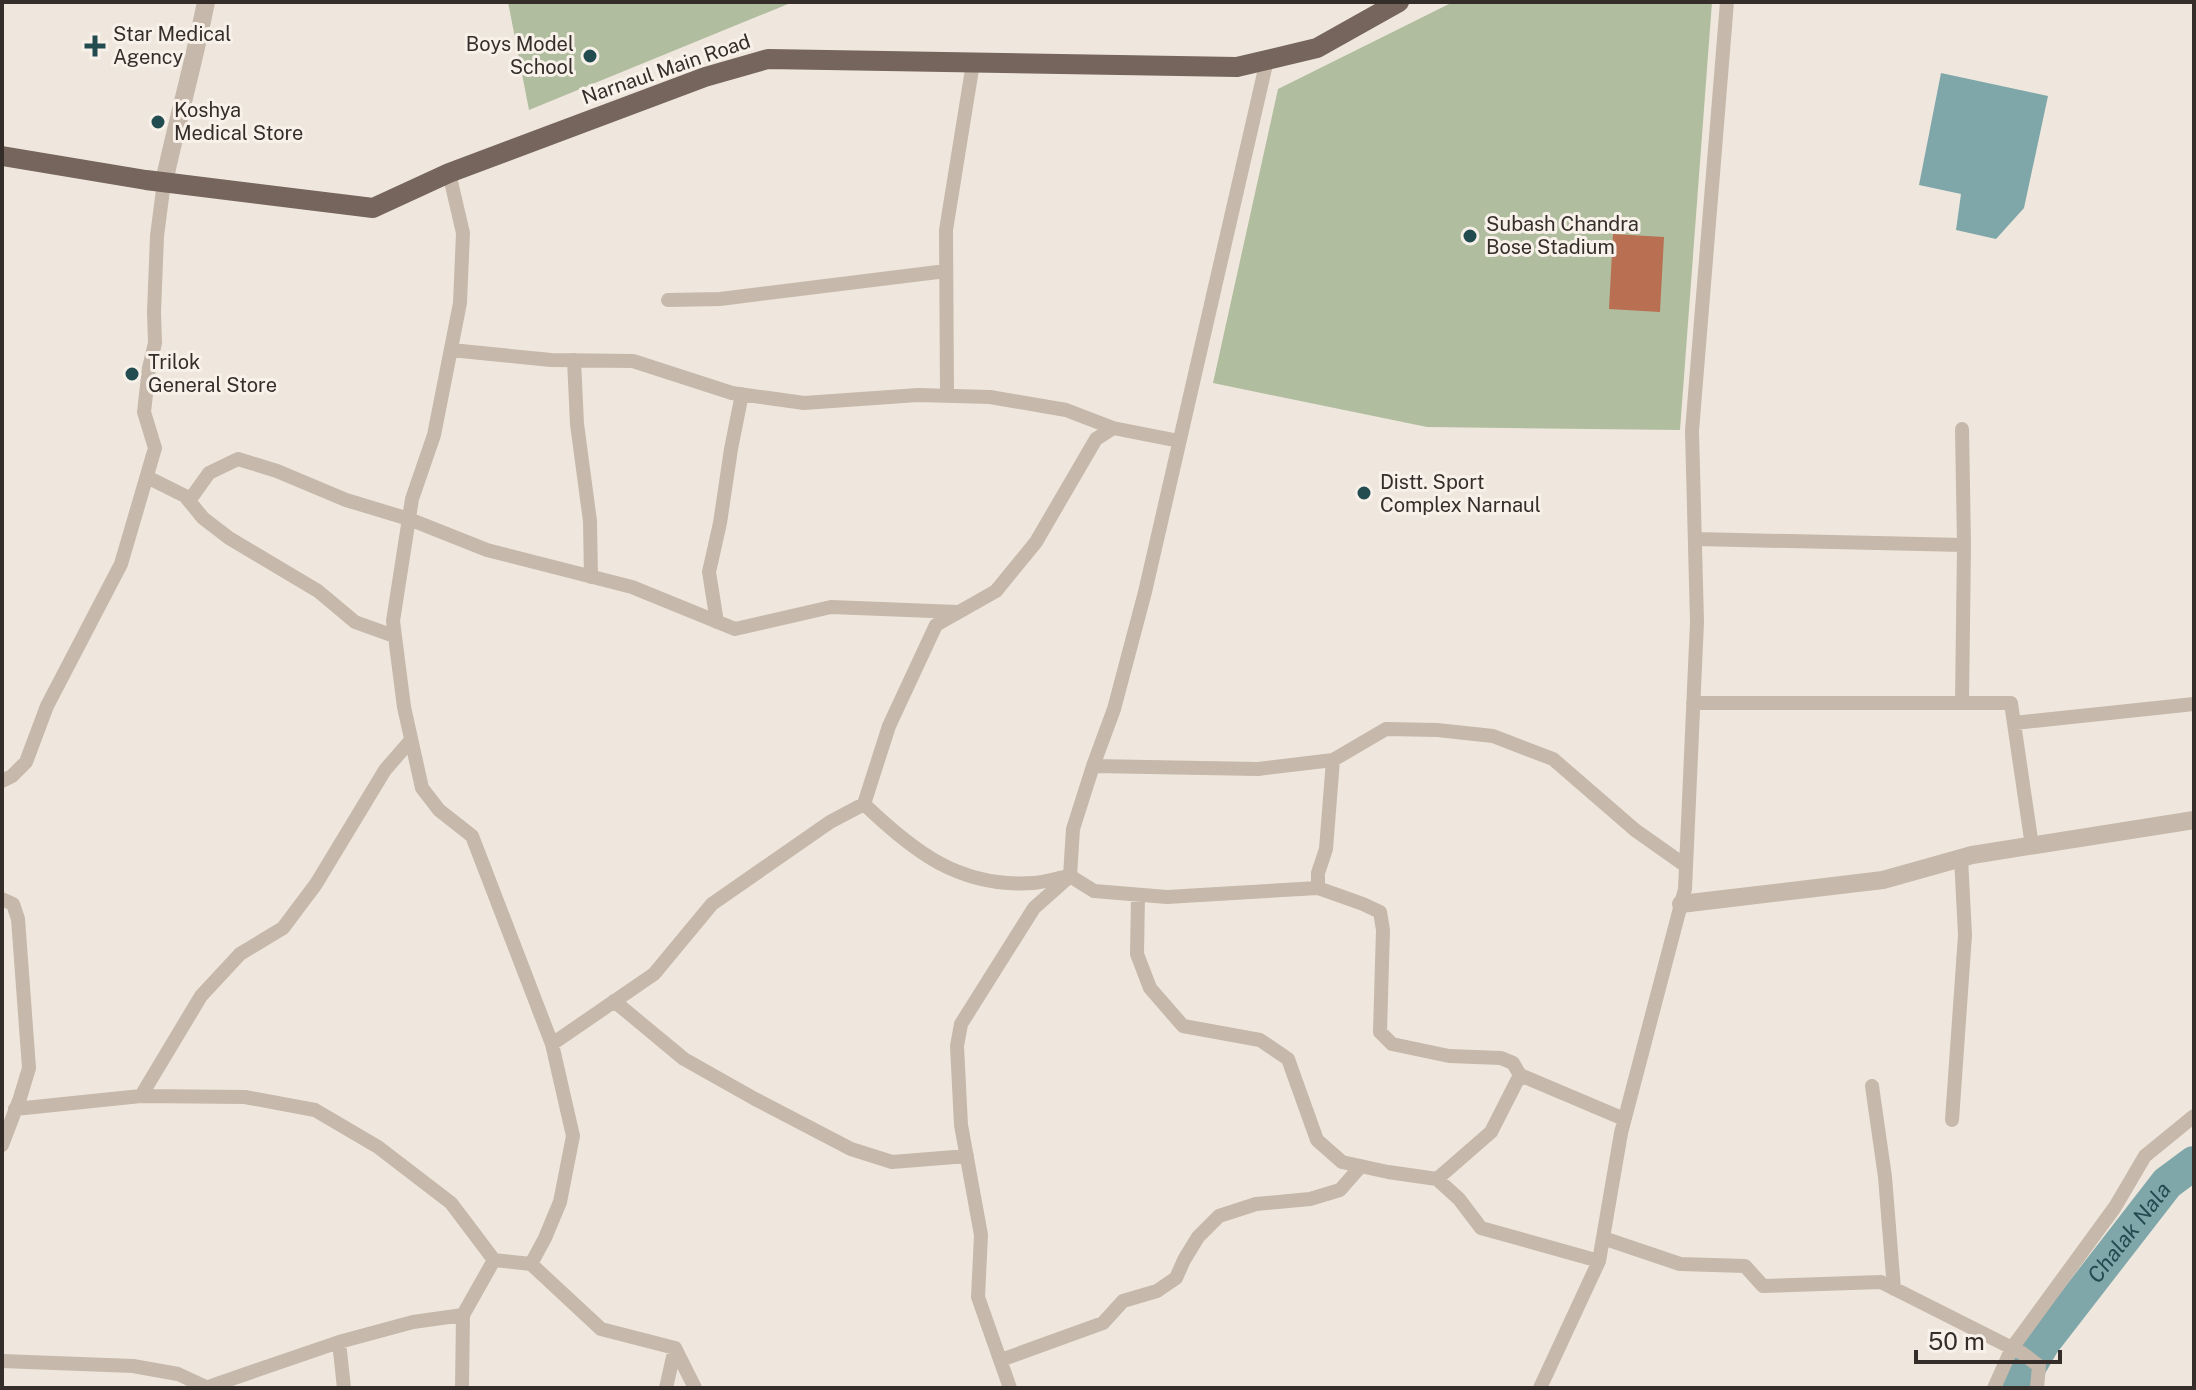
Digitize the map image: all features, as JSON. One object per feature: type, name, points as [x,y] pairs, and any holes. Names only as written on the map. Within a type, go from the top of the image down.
[{"type":"main road","name":"Narnaul Main Road","points":[[2,156],[164,182],[373,208],[449,173],[705,77],[768,59],[1237,67],[1317,48],[1399,2]]},
{"type":"street","points":[[2,781],[26,762],[47,706],[121,564],[155,448],[144,412],[155,343],[157,236],[164,182],[199,43],[206,2]]},
{"type":"street","points":[[1540,1388],[1599,1261],[1624,1119],[1685,889],[1697,622],[1692,431],[1727,2]]},
{"type":"street","points":[[1010,1388],[978,1297],[981,1235],[961,1125],[957,1046],[961,1024],[1034,908],[1070,876],[1073,829],[1114,709],[1145,592],[1267,60]]},
{"type":"street","points":[[947,396],[946,230],[973,63]]},
{"type":"street","points":[[449,173],[463,233],[460,303],[434,435],[412,499],[393,621],[394,636],[404,707],[422,788],[439,810],[472,836],[552,1044],[573,1136],[560,1202],[531,1264]]},
{"type":"street","points":[[668,300],[720,299],[946,271]]},
{"type":"street","points":[[451,350],[551,360],[633,361],[732,393],[804,403],[918,395],[990,397],[1066,410],[1113,428],[1179,441]]},
{"type":"street","points":[[574,360],[577,424],[590,521],[591,577]]},
{"type":"street","points":[[717,622],[709,572],[742,394]]},
{"type":"street","points":[[552,1044],[654,974],[712,904],[830,822],[864,804],[889,726],[936,625],[996,591],[1036,542],[1096,439],[1113,428]]},
{"type":"street","points":[[1962,429],[1962,702]]},
{"type":"street","points":[[189,501],[209,473],[238,459],[487,550],[632,587],[735,629],[831,607],[958,612]]},
{"type":"street","points":[[147,477],[185,496],[203,518],[229,538],[318,591],[355,622],[394,636]]},
{"type":"street","points":[[1696,539],[1964,545]]},
{"type":"street","points":[[1693,703],[2011,703],[2032,846]]},
{"type":"street","points":[[2014,723],[2194,704]]},
{"type":"street","points":[[1093,766],[1258,769],[1333,760],[1386,729],[1493,736],[1553,759],[1635,830],[1686,866]]},
{"type":"street","points":[[141,1096],[201,996],[240,954],[283,928],[316,884],[385,770],[411,740]]},
{"type":"street","points":[[1318,888],[1318,873],[1326,849],[1333,760]]},
{"type":"street","points":[[864,804],[898,837],[944,868],[984,880],[1033,883],[1070,876],[1094,891],[1167,897],[1318,888],[1363,904],[1380,912],[1383,930],[1380,1032],[1392,1044],[1449,1056],[1501,1058],[1513,1063],[1520,1075],[1624,1119]]},
{"type":"street","points":[[1681,904],[1883,880],[1961,858],[2194,820]]},
{"type":"street","points":[[1952,1120],[1965,935],[1961,858]]},
{"type":"street","points":[[1138,895],[1137,954],[1150,988],[1183,1026],[1260,1040],[1288,1059],[1317,1140],[1342,1162],[1437,1179],[1459,1199],[1481,1228],[1599,1261]]},
{"type":"street","points":[[2,899],[13,904],[18,919],[29,1068],[2,1145]]},
{"type":"street","points":[[614,1001],[684,1059],[851,1149],[892,1162],[967,1156]]},
{"type":"street","points":[[1437,1179],[1491,1132],[1520,1075]]},
{"type":"street","points":[[1872,1086],[1885,1177],[1894,1289]]},
{"type":"street","points":[[15,1109],[141,1096],[245,1097],[315,1110],[378,1147],[451,1203],[494,1260],[531,1264],[601,1329],[675,1348],[695,1388]]},
{"type":"street","points":[[1994,1388],[2115,1207],[2145,1156],[2194,1116]]},
{"type":"street","points":[[1001,1360],[1103,1323],[1123,1301],[1157,1291],[1176,1278],[1198,1237],[1219,1216],[1256,1204],[1310,1199],[1340,1190],[1361,1166]]},
{"type":"street","points":[[1603,1238],[1680,1264],[1745,1266],[1763,1286],[1881,1282],[2017,1350],[2039,1366],[2037,1388]]},
{"type":"street","points":[[462,1388],[463,1315],[494,1260]]},
{"type":"street","points":[[2,1361],[133,1366],[178,1374],[206,1388],[339,1342],[413,1322],[463,1315]]},
{"type":"street","points":[[339,1342],[344,1388]]},
{"type":"street","points":[[666,1388],[675,1348]]},
{"type":"green space","name":"Boys Model School","points":[[508,2],[793,2],[529,110]]},
{"type":"green space","name":"Subash Chandra Bose Stadium","points":[[1453,2],[1712,2],[1680,430],[1427,427],[1213,383],[1278,89]]},
{"type":"water","points":[[1941,73],[2048,96],[2024,208],[1996,239],[1956,230],[1961,194],[1919,185]]},
{"type":"building","points":[[1613,234],[1664,237],[1660,312],[1609,309]]},
{"type":"waterway","name":"Chalak Nala","points":[[2017,1388],[2043,1343],[2167,1183],[2194,1163]]},
{"type":"place","name":"Star Medical Agency","points":[[95,46]]},
{"type":"place","name":"Boys Model School","points":[[590,56]]},
{"type":"place","name":"Koshya Medical Store","points":[[158,122]]},
{"type":"place","name":"Subash Chandra Bose Stadium","points":[[1470,236]]},
{"type":"place","name":"Trilok General Store","points":[[132,374]]},
{"type":"place","name":"Distt. Sport Complex Narnaul","points":[[1364,493]]}]
